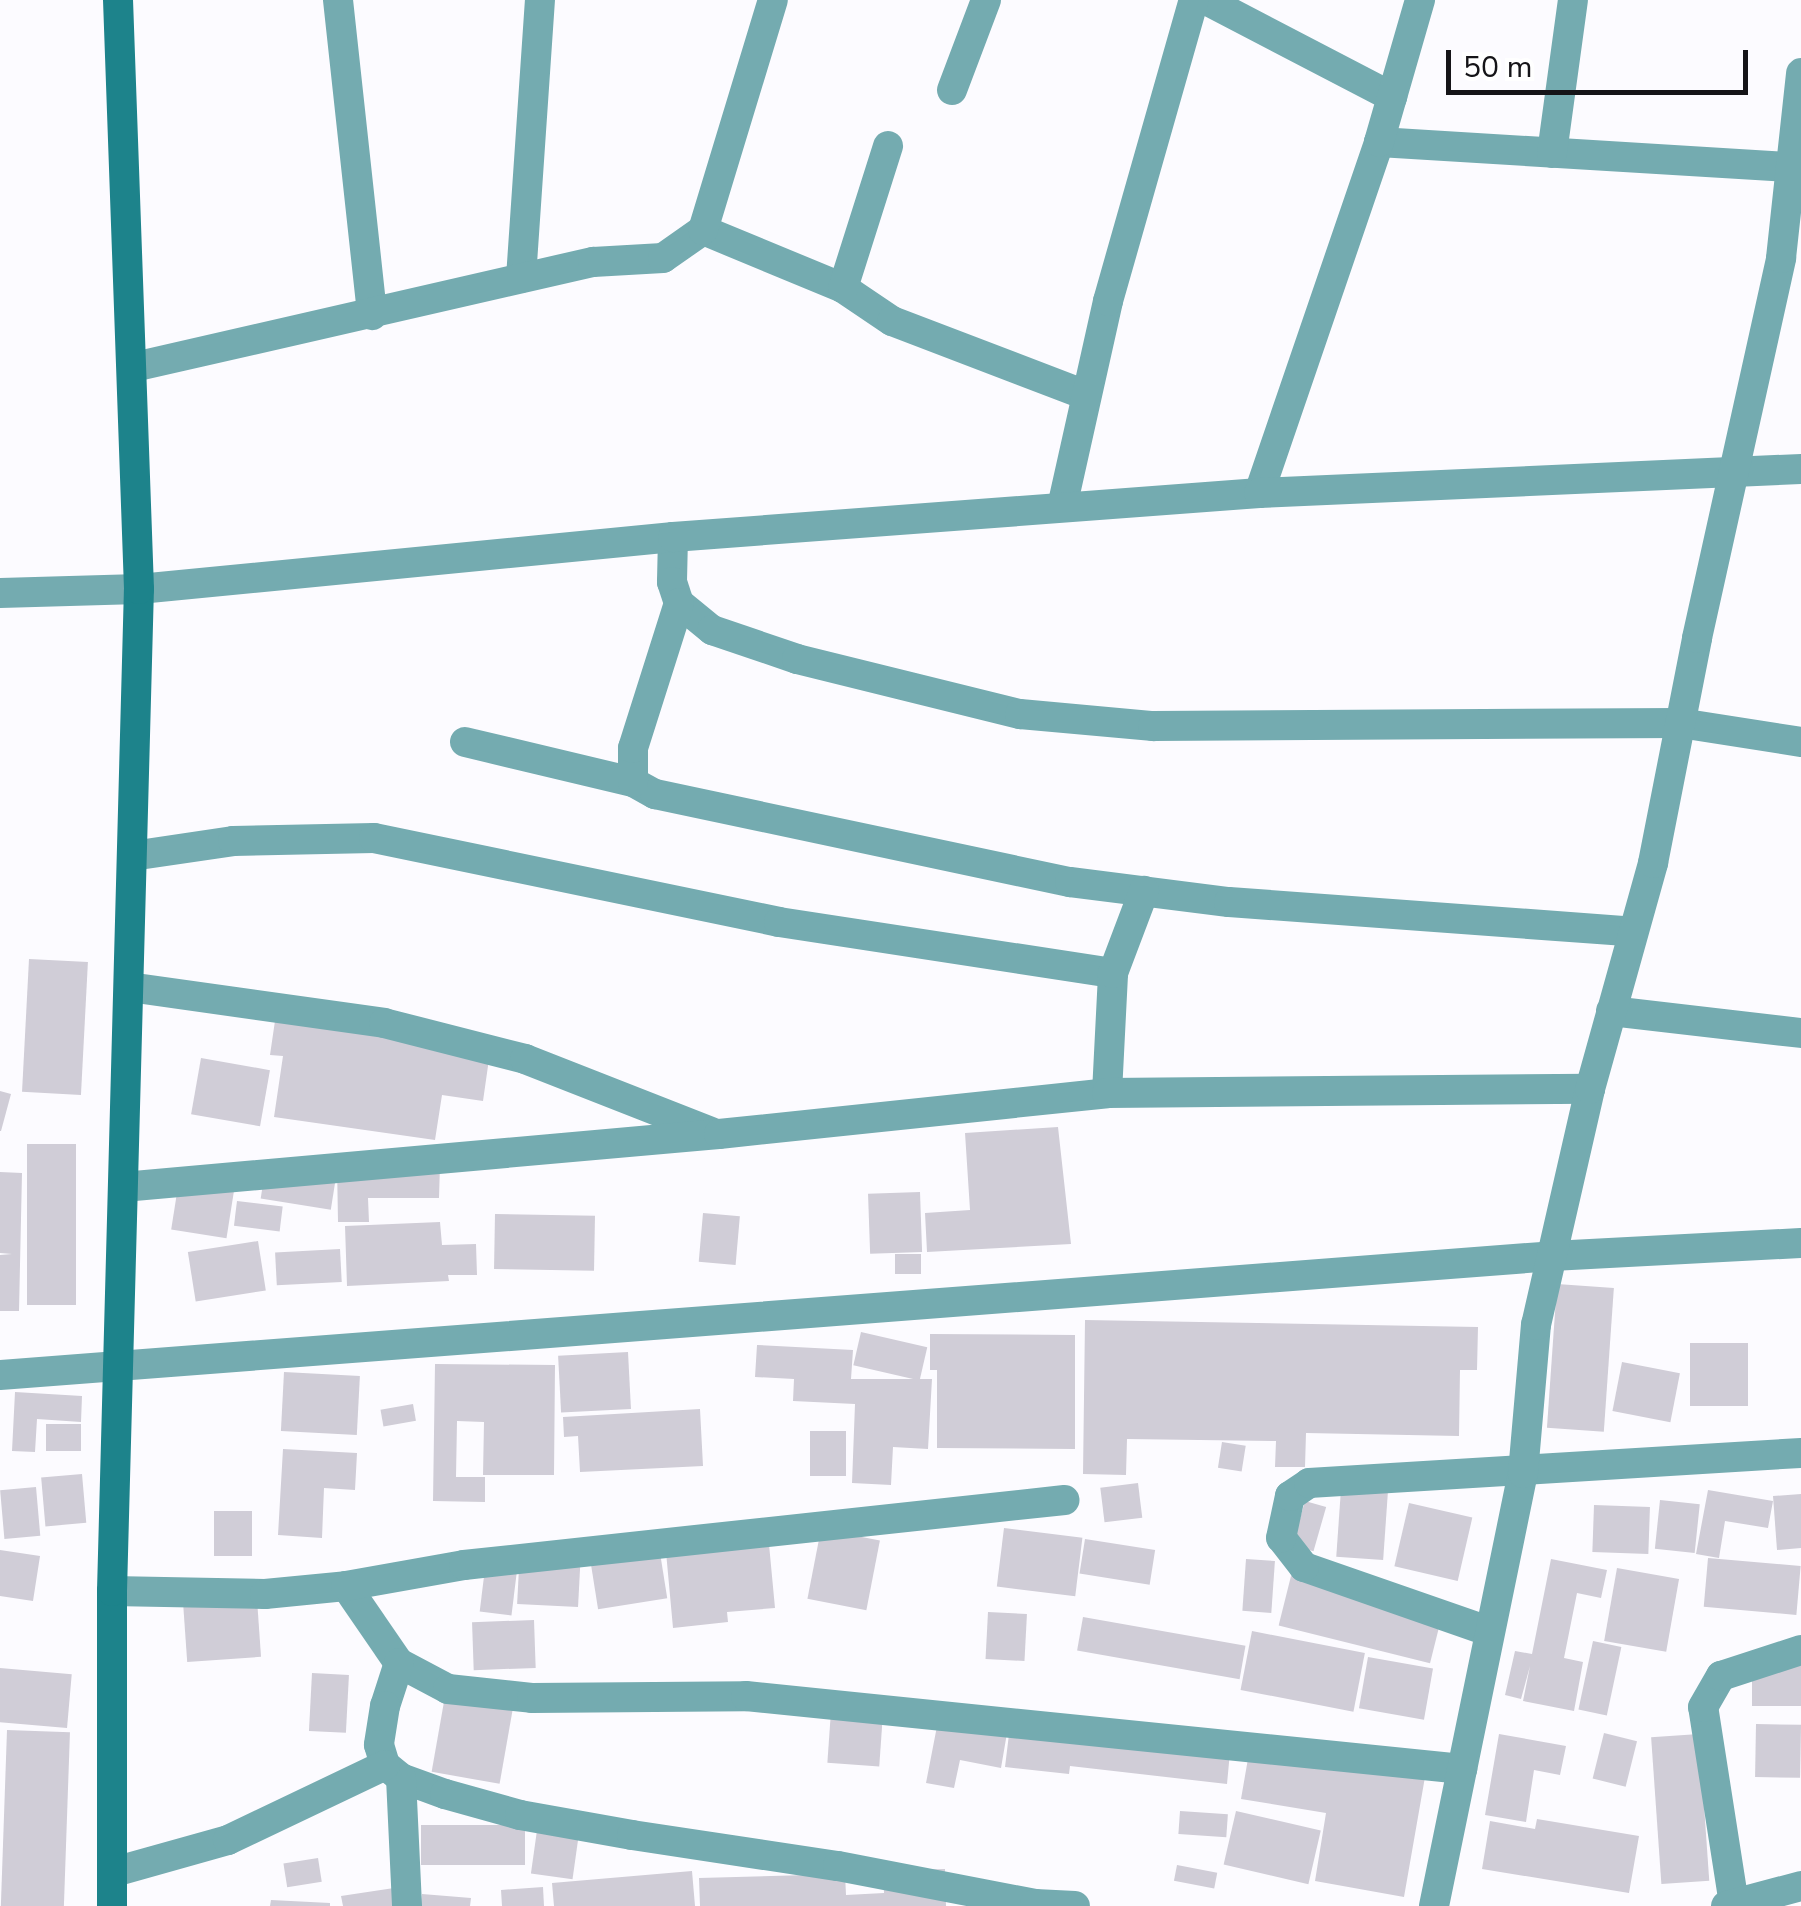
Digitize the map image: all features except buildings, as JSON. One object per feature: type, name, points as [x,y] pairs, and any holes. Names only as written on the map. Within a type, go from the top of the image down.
[{"type":"street","points":[[112,1906],[112,1591],[139,590],[118,0]]},
{"type":"street","points":[[338,0],[372,316]]},
{"type":"street","points":[[521,278],[540,0]]},
{"type":"street","points":[[134,367],[372,316],[593,262],[664,258],[702,230],[774,0]]},
{"type":"street","points":[[952,90],[986,0]]},
{"type":"street","points":[[1062,507],[1108,301],[1194,0]]},
{"type":"street","points":[[1206,0],[1392,97]]},
{"type":"street","points":[[1259,493],[1379,142],[1420,0]]},
{"type":"street","points":[[1552,152],[1573,0]]},
{"type":"street","points":[[1434,1906],[1523,1473],[1536,1324],[1590,1089],[1653,863],[1781,258],[1796,167],[1801,73]]},
{"type":"street","points":[[1379,142],[1796,167]]},
{"type":"street","points":[[843,288],[888,146]]},
{"type":"street","points":[[702,230],[843,288],[892,321],[1086,395]]},
{"type":"street","points":[[0,593],[139,590],[672,537],[1259,493],[1801,469]]},
{"type":"street","points":[[672,537],[672,582],[679,603],[712,630],[797,659],[1020,714],[1153,726],[1680,723],[1801,742]]},
{"type":"street","points":[[632,782],[633,748],[679,603]]},
{"type":"street","points":[[465,742],[632,782],[655,794],[1070,882],[1229,902],[1634,932]]},
{"type":"street","points":[[132,856],[232,841],[374,838],[780,922],[1113,973]]},
{"type":"street","points":[[1107,1093],[1113,973],[1144,891]]},
{"type":"street","points":[[129,986],[384,1023],[525,1058],[719,1134]]},
{"type":"street","points":[[1611,1011],[1801,1033]]},
{"type":"street","points":[[123,1187],[719,1134],[1107,1093],[1590,1089]]},
{"type":"street","points":[[0,1375],[118,1369],[1552,1256],[1801,1243]]},
{"type":"street","points":[[1488,1631],[1304,1568],[1281,1538],[1282,1518],[1290,1496],[1309,1483],[1801,1454]]},
{"type":"street","points":[[112,1591],[265,1594],[346,1586],[464,1565],[1064,1500]]},
{"type":"street","points":[[346,1586],[400,1663],[448,1690],[532,1698],[746,1696],[1462,1768]]},
{"type":"street","points":[[1801,1650],[1721,1676],[1703,1707],[1730,1905],[1801,1886]]},
{"type":"street","points":[[400,1663],[385,1706],[379,1745],[393,1771],[406,1906]]},
{"type":"street","points":[[114,1872],[228,1840],[393,1771],[520,1815],[1032,1905],[1076,1906]]}]
